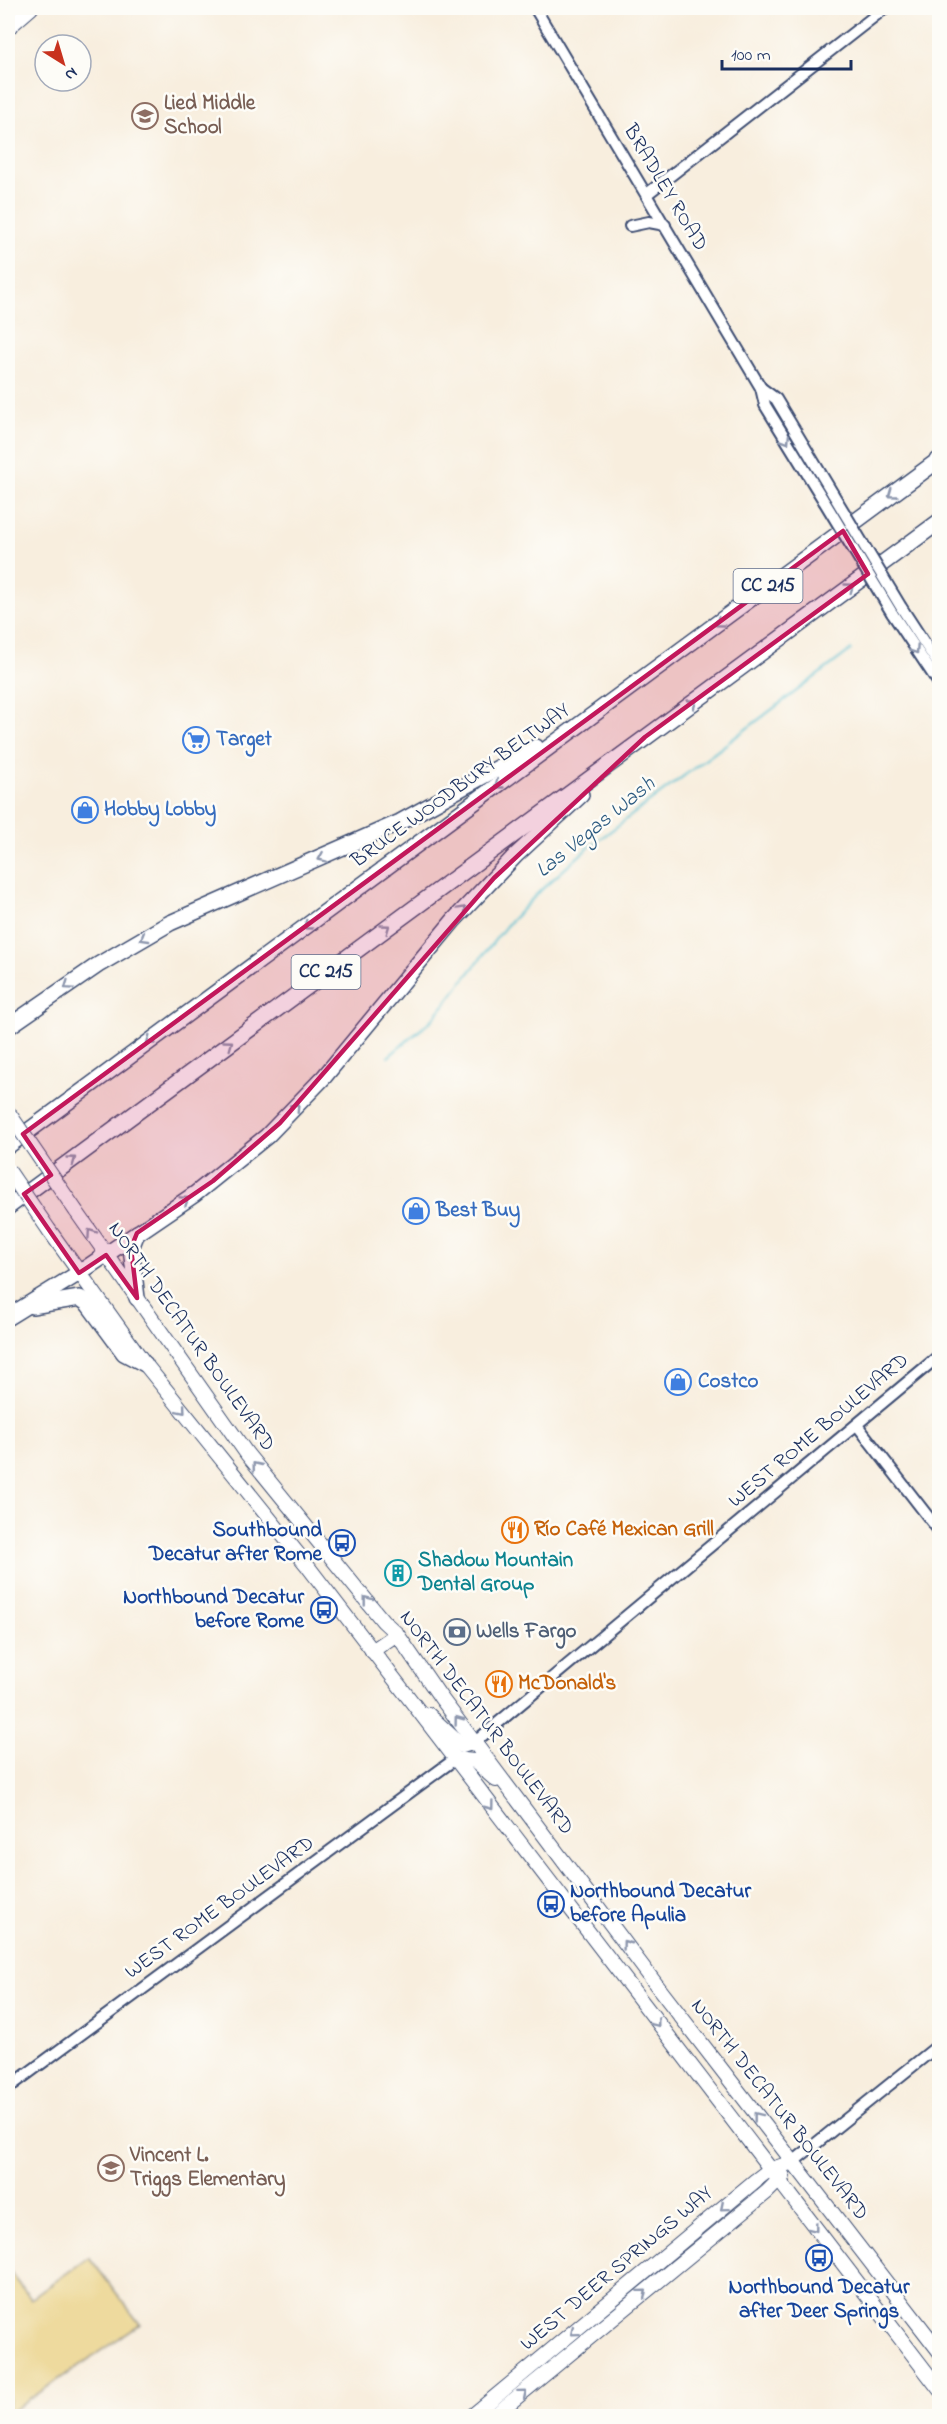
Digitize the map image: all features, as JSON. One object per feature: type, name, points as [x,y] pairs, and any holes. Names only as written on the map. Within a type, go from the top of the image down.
[{"type":"highway","name":"BRUCE WOODBURY BELTWAY","points":[[8,1146],[939,459]]},
{"type":"highway","name":"CC 215","points":[[8,1207],[939,521]]},
{"type":"highway","points":[[8,1027],[14,1019],[98,965],[170,923],[400,822],[596,713]]},
{"type":"highway","points":[[8,1317],[79,1273],[213,1181],[280,1123],[324,1077],[473,899],[553,820],[645,737]]},
{"type":"highway","points":[[137,1233],[131,1248],[137,1298]]},
{"type":"highway","points":[[23,1307],[80,1298],[88,1304],[123,1353],[145,1364]]},
{"type":"main road","points":[[8,28],[31,8]]},
{"type":"main road","name":"NORTH DECATUR BOULEVARD","points":[[8,1112],[247,1454],[383,1621],[397,1634],[513,1793],[939,2352]]},
{"type":"main road","name":"NORTH DECATUR BOULEVARD","points":[[8,1170],[145,1364],[361,1635],[939,2390]]},
{"type":"main road","points":[[361,1635],[383,1621]]},
{"type":"main road","points":[[372,1651],[397,1634]]},
{"type":"main road","points":[[409,1698],[462,1746],[475,1742]]},
{"type":"main road","points":[[455,1759],[474,1761],[513,1793]]},
{"type":"main road","name":"WEST DEER SPRINGS WAY","points":[[472,2416],[769,2170],[793,2162]]},
{"type":"main road","name":"WEST DEER SPRINGS WAY","points":[[494,2416],[779,2182],[793,2162]]},
{"type":"street","name":"BRADLEY ROAD","points":[[535,8],[761,388],[776,399],[829,498],[939,685]]},
{"type":"street","points":[[647,194],[885,8]]},
{"type":"street","points":[[630,226],[649,222],[665,225]]},
{"type":"street","name":"BRADLEY ROAD","points":[[896,610],[939,667]]},
{"type":"street","name":"WEST ROME BOULEVARD","points":[[475,1742],[939,1355]]},
{"type":"street","points":[[857,1425],[939,1532]]},
{"type":"street","name":"WEST ROME BOULEVARD","points":[[8,2088],[455,1759]]},
{"type":"street","name":"WEST DEER SPRINGS WAY","points":[[793,2162],[939,2044]]},
{"type":"highlighted area","points":[[843,531],[868,574],[645,737],[494,878],[280,1123],[213,1181],[137,1233],[131,1248],[137,1298],[106,1255],[79,1273],[24,1194],[51,1175],[23,1134]]},
{"type":"sand","points":[[89,2257],[140,2324],[8,2414],[8,2269],[31,2299]]},
{"type":"waterway","name":"Las Vegas Wash","points":[[388,1057],[433,1019],[506,926],[542,889],[588,848],[851,650]]},
{"type":"place","name":"Lied Middle School","points":[[145,116]]},
{"type":"place","name":"Target","points":[[196,740]]},
{"type":"place","name":"Hobby Lobby","points":[[85,810]]},
{"type":"place","name":"Best Buy","points":[[416,1211]]},
{"type":"place","name":"Costco","points":[[678,1382]]},
{"type":"place","name":"Río Café Mexican Grill","points":[[515,1530]]},
{"type":"place","name":"Southbound Decatur after Rome","points":[[342,1543]]},
{"type":"place","name":"Shadow Mountain Dental Group","points":[[398,1573]]},
{"type":"place","name":"Northbound Decatur before Rome","points":[[324,1610]]},
{"type":"place","name":"Wells Fargo","points":[[457,1632]]},
{"type":"place","name":"McDonald's","points":[[499,1684]]},
{"type":"place","name":"Northbound Decatur before Apulia","points":[[551,1904]]},
{"type":"place","name":"Vincent L. Triggs Elementary","points":[[111,2168]]},
{"type":"place","name":"Northbound Decatur after Deer Springs","points":[[819,2258]]}]
